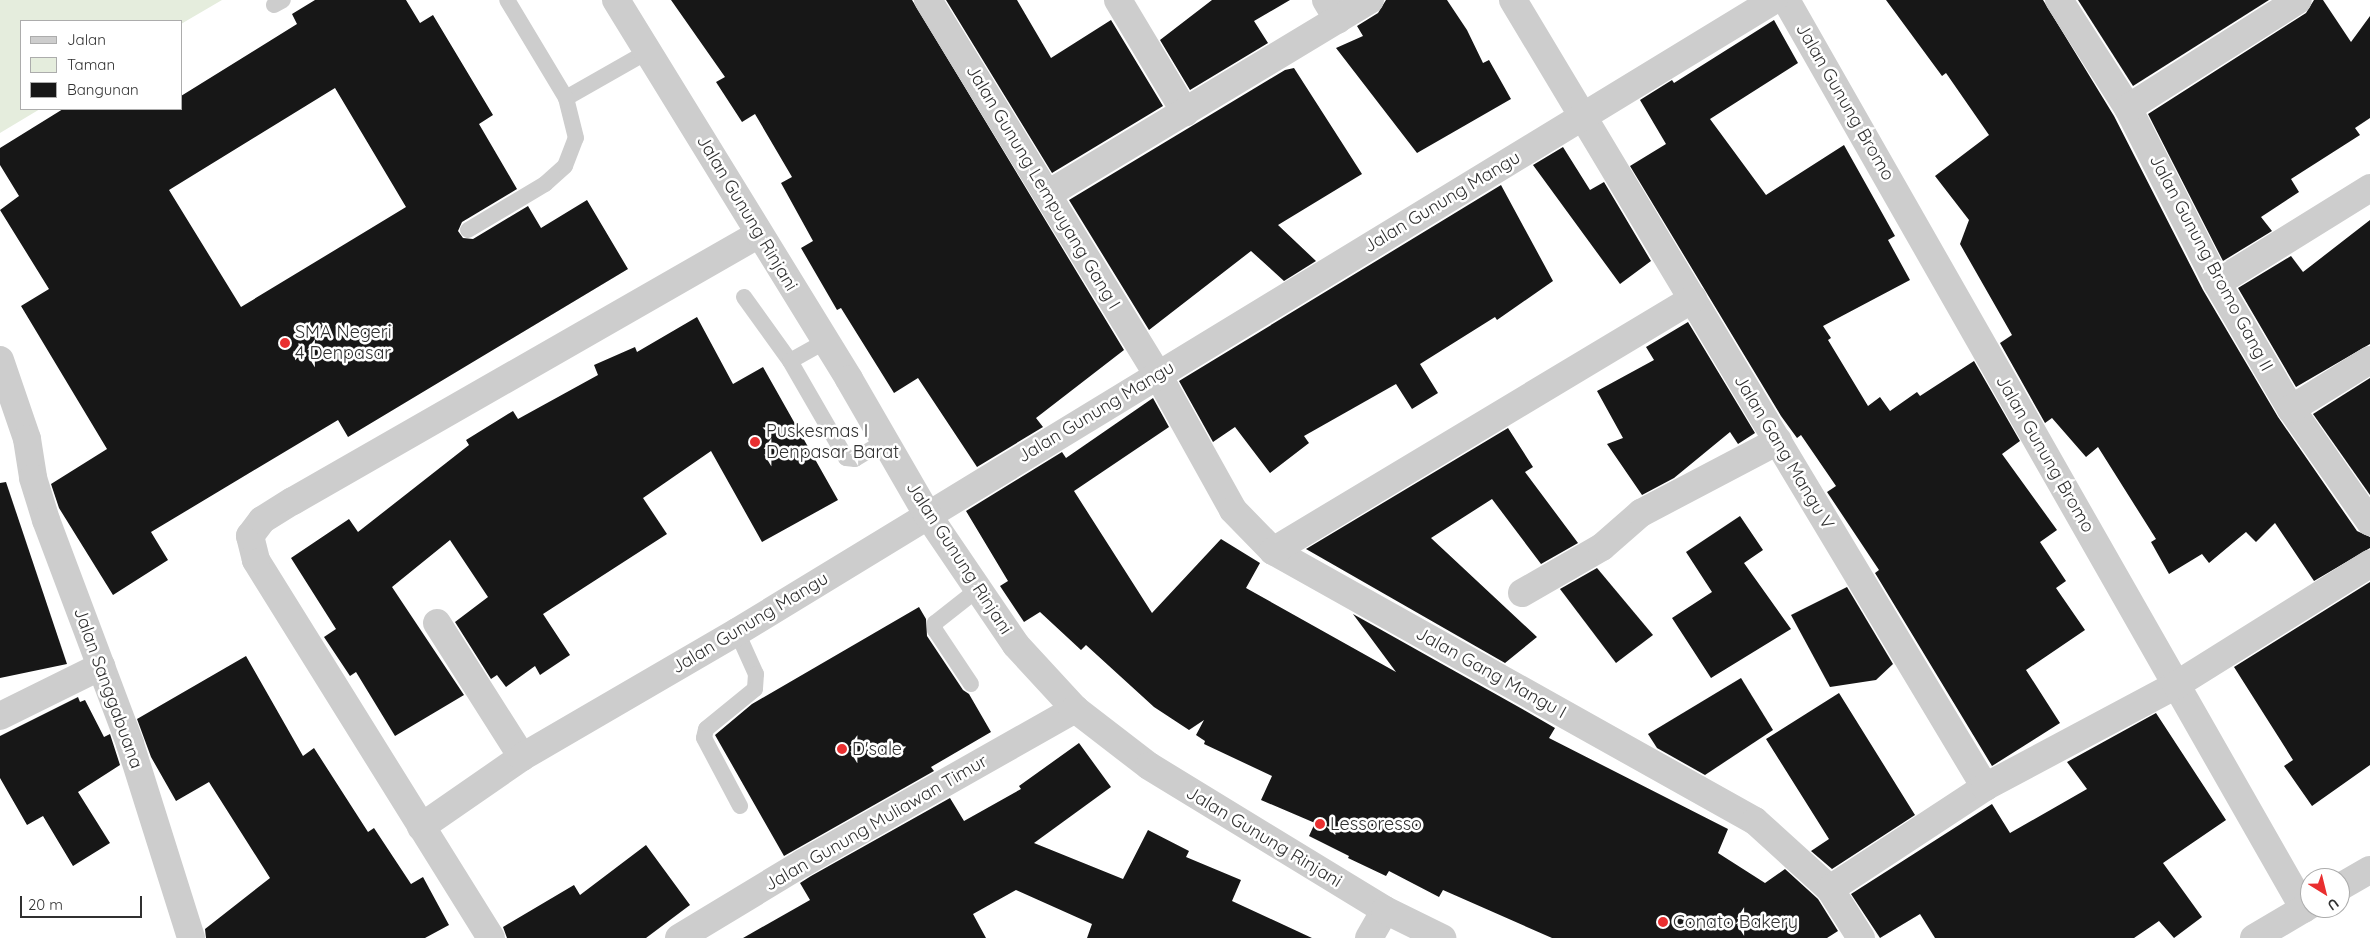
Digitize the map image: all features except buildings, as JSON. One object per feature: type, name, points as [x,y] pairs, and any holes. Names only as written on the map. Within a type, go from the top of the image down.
[{"type":"street","name":"Jalan Gunung Rinjani","points":[[616,0],[826,341],[927,514],[1016,645],[1075,709],[1148,766],[1385,910],[1442,938]]},
{"type":"street","name":"Jalan Gunung Lempuyang Gang I","points":[[928,0],[1158,375]]},
{"type":"street","points":[[1118,0],[1185,112]]},
{"type":"street","points":[[1048,194],[1185,112],[1332,10],[1370,0]]},
{"type":"street","name":"Jalan Gang Mangu V","points":[[1513,0],[1985,787]]},
{"type":"street","name":"Jalan Gunung Mangu","points":[[421,827],[522,757],[738,632],[927,514],[1774,0]]},
{"type":"street","name":"Jalan Gunung Bromo","points":[[1786,0],[2176,685],[2300,895]]},
{"type":"street","name":"Jalan Gunung Bromo Gang II","points":[[2059,0],[2128,108],[2217,283],[2291,408],[2370,522]]},
{"type":"street","points":[[2128,108],[2298,0]]},
{"type":"street","points":[[2217,283],[2370,188]]},
{"type":"street","points":[[491,938],[256,560],[250,536],[262,520],[293,501],[759,234]]},
{"type":"street","points":[[1273,551],[1693,299]]},
{"type":"street","name":"Jalan Sanggabuana","points":[[0,360],[27,439],[33,478],[46,520],[130,744],[191,938]]},
{"type":"street","points":[[2291,408],[2370,360]]},
{"type":"street","name":"Jalan Gang Mangu I","points":[[1158,375],[1233,510],[1273,551],[1755,821],[1830,889],[1861,938]]},
{"type":"street","points":[[1522,593],[1602,547],[1641,513],[1778,441]]},
{"type":"street","points":[[1830,889],[1985,787],[2176,685],[2370,564]]},
{"type":"street","points":[[436,622],[522,757]]},
{"type":"street","points":[[0,716],[101,666]]},
{"type":"street","name":"Jalan Gunung Muliawan Timur","points":[[679,938],[1075,709]]},
{"type":"street","points":[[2350,881],[2370,870]]},
{"type":"street","points":[[1369,938],[1385,910]]},
{"type":"street","points":[[2261,936],[2300,911]]},
{"type":"lane","points":[[468,230],[545,184],[565,166],[576,138],[566,98],[507,0]]},
{"type":"lane","points":[[566,98],[647,52]]},
{"type":"lane","points":[[744,297],[790,361],[846,458],[854,459],[885,441]]},
{"type":"lane","points":[[790,361],[826,341]]},
{"type":"lane","points":[[971,684],[935,630],[935,623],[978,589]]},
{"type":"lane","points":[[738,632],[756,674],[755,689],[706,730],[704,738],[740,806]]},
{"type":"green space","points":[[0,0],[222,0],[182,23],[182,20],[20,20],[20,110],[38,110],[0,133]]},
{"type":"place","name":"SMA Negeri 4 Denpasar","points":[[285,343]]},
{"type":"place","name":"Puskesmas I Denpasar Barat","points":[[755,442]]},
{"type":"place","name":"D'sale","points":[[842,749]]},
{"type":"place","name":"Lessoresso","points":[[1320,824]]},
{"type":"place","name":"Conato Bakery","points":[[1663,922]]}]
